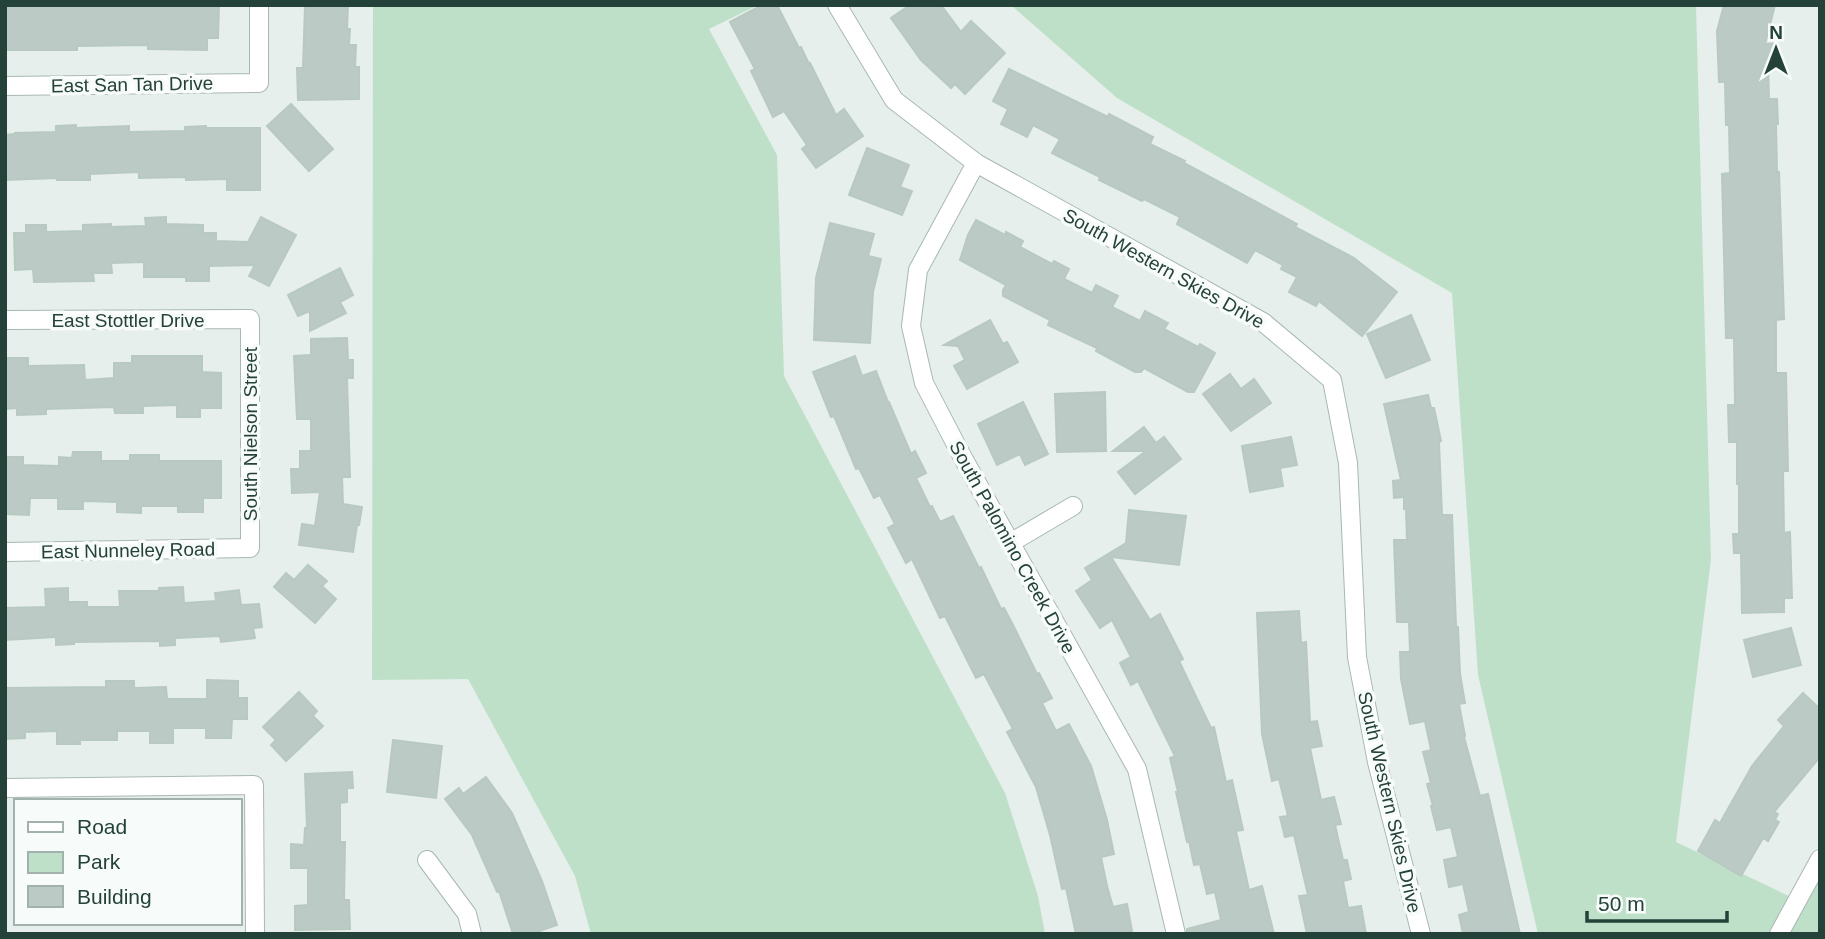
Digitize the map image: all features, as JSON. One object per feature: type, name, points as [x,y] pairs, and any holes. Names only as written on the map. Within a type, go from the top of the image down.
[{"type":"street","name":"East San Tan Drive","points":[[5,86],[259,83],[259,5]]},
{"type":"street","name":"South Western Skies Drive","points":[[837,5],[894,100],[976,163],[1263,322],[1332,380],[1348,463],[1357,657],[1377,762],[1420,934]]},
{"type":"street","name":"South Palomino Creek Drive","points":[[976,163],[918,270],[911,326],[924,383],[1137,769],[1176,934]]},
{"type":"street","name":"East Stottler Drive","points":[[5,320],[250,319]]},
{"type":"street","name":"South Nielson Street","points":[[250,319],[250,548]]},
{"type":"street","points":[[1012,542],[1073,506]]},
{"type":"street","name":"East Nunneley Road","points":[[5,552],[250,548]]},
{"type":"street","points":[[5,788],[254,785],[255,934]]},
{"type":"street","points":[[1779,934],[1820,859]]},
{"type":"street","points":[[427,860],[467,914],[472,934]]},
{"type":"green space","points":[[373,5],[758,5],[709,29],[777,155],[784,376],[1005,793],[1038,896],[1045,934],[591,934],[575,876],[468,679],[372,680]]},
{"type":"green space","points":[[1011,5],[1696,5],[1711,559],[1676,842],[1797,900],[1820,859],[1820,934],[1538,934],[1478,675],[1452,293],[1117,98]]},
{"type":"building","points":[[5,5],[219,5],[218,38],[207,38],[207,50],[148,49],[148,45],[77,46],[77,50],[5,50]]},
{"type":"building","points":[[305,5],[348,5],[347,29],[350,29],[349,45],[356,45],[355,67],[359,67],[359,99],[298,100],[297,68],[303,68]]},
{"type":"building","points":[[762,5],[777,5],[836,115],[844,109],[863,136],[816,168],[802,149],[807,145],[784,111],[773,117],[751,71],[755,69],[730,22]]},
{"type":"building","points":[[910,5],[941,5],[961,32],[971,21],[1005,53],[965,94],[955,84],[951,88],[921,60],[891,18]]},
{"type":"building","points":[[1724,5],[1775,5],[1765,44],[1776,43],[1776,62],[1768,63],[1769,99],[1777,99],[1777,172],[1784,319],[1776,320],[1776,373],[1786,373],[1788,471],[1783,471],[1784,533],[1790,532],[1792,598],[1784,598],[1784,612],[1742,613],[1741,553],[1734,553],[1733,534],[1739,534],[1739,484],[1737,442],[1729,442],[1728,405],[1735,405],[1734,338],[1726,338],[1722,174],[1730,173],[1729,125],[1726,125],[1725,82],[1719,82],[1717,31]]},
{"type":"building","points":[[1009,69],[1153,137],[1150,144],[1185,161],[1184,163],[1297,224],[1295,227],[1354,258],[1397,292],[1362,336],[1319,301],[1316,306],[1289,292],[1297,277],[1281,269],[1283,265],[1255,250],[1247,263],[1177,224],[1180,217],[1099,180],[1100,177],[1052,153],[1060,139],[1033,125],[1027,137],[1001,124],[1008,109],[993,101]]},
{"type":"building","points":[[291,104],[333,149],[309,171],[267,126]]},
{"type":"building","points":[[76,125],[76,128],[129,126],[129,132],[185,131],[185,127],[206,126],[260,128],[260,190],[227,190],[227,179],[139,178],[139,172],[90,174],[90,180],[5,180],[5,135],[56,132],[56,126]]},
{"type":"building","points":[[867,148],[909,165],[900,187],[912,191],[902,215],[849,195]]},
{"type":"building","points":[[166,217],[166,224],[203,225],[203,233],[216,233],[216,241],[248,242],[261,217],[296,235],[269,286],[249,276],[255,265],[209,266],[209,281],[186,281],[186,277],[144,277],[144,262],[111,263],[112,273],[93,273],[94,281],[34,282],[33,269],[15,270],[14,233],[26,233],[26,225],[46,225],[46,232],[83,231],[83,225],[146,226],[145,218]]},
{"type":"building","points":[[976,220],[1023,241],[1020,247],[1052,264],[1054,261],[1069,269],[1064,279],[1092,293],[1096,285],[1118,296],[1112,307],[1140,321],[1145,311],[1168,323],[1164,329],[1215,353],[1194,392],[1188,392],[1144,368],[1141,372],[1135,372],[1096,351],[1097,348],[1048,325],[1050,320],[1003,296],[1006,285],[960,260]]},
{"type":"building","points":[[830,223],[874,234],[868,256],[881,259],[873,292],[870,343],[814,340],[816,278]]},
{"type":"building","points":[[340,268],[353,295],[340,302],[346,313],[310,331],[310,311],[298,316],[288,295]]},
{"type":"building","points":[[1411,315],[1430,360],[1386,378],[1367,334]]},
{"type":"building","points":[[990,320],[1003,344],[1007,342],[1018,362],[967,389],[954,366],[965,360],[958,346],[944,345]]},
{"type":"building","points":[[347,338],[348,360],[353,360],[353,378],[347,378],[350,477],[342,477],[343,504],[362,507],[353,552],[299,545],[302,524],[315,526],[320,492],[292,493],[291,469],[300,469],[300,451],[311,451],[311,419],[297,419],[294,356],[311,355],[311,339]]},
{"type":"building","points":[[132,356],[202,356],[202,372],[221,373],[221,408],[200,408],[200,417],[177,417],[177,405],[143,406],[143,413],[115,413],[114,407],[46,409],[46,414],[17,415],[17,408],[5,409],[5,358],[28,358],[28,366],[84,365],[85,380],[114,378],[114,363],[132,363]]},
{"type":"building","points":[[855,356],[862,376],[876,371],[911,454],[915,451],[926,473],[916,478],[930,507],[932,506],[940,522],[953,516],[1001,609],[1004,608],[1037,674],[1039,673],[1052,698],[1042,703],[1056,731],[1069,724],[1091,766],[1114,854],[1101,857],[1107,886],[1113,907],[1127,904],[1132,931],[1117,934],[1076,934],[1066,888],[1062,889],[1036,787],[1007,732],[1013,729],[984,674],[976,678],[945,616],[940,618],[912,559],[906,563],[888,528],[895,524],[880,495],[874,498],[859,468],[856,469],[813,372]]},
{"type":"building","points":[[1230,374],[1241,389],[1254,379],[1271,403],[1231,431],[1203,394]]},
{"type":"building","points":[[1105,392],[1106,451],[1057,452],[1055,394]]},
{"type":"building","points":[[1428,395],[1431,408],[1434,408],[1441,441],[1442,515],[1452,515],[1456,627],[1465,703],[1459,704],[1464,737],[1480,796],[1488,794],[1520,934],[1463,934],[1459,915],[1469,912],[1463,884],[1449,887],[1444,860],[1458,857],[1451,827],[1437,830],[1427,784],[1431,783],[1423,752],[1431,750],[1425,721],[1410,724],[1401,679],[1400,652],[1410,652],[1409,622],[1397,622],[1394,540],[1407,540],[1406,509],[1404,497],[1394,498],[1393,481],[1401,480],[1384,404]]},
{"type":"building","points":[[1023,402],[1048,454],[1025,465],[1020,454],[997,465],[978,424]]},
{"type":"building","points":[[1144,427],[1156,443],[1164,437],[1181,459],[1135,494],[1118,472],[1146,451],[1113,451]]},
{"type":"building","points":[[1291,437],[1297,465],[1280,468],[1283,486],[1250,492],[1242,446]]},
{"type":"building","points":[[73,452],[101,452],[101,461],[130,461],[130,455],[159,455],[159,461],[221,461],[221,498],[203,498],[203,512],[178,512],[178,506],[141,506],[141,513],[117,512],[117,502],[83,501],[83,509],[58,509],[58,498],[30,498],[29,515],[5,514],[5,457],[23,457],[23,465],[59,466],[59,457],[72,458]]},
{"type":"building","points":[[1129,510],[1186,516],[1179,565],[1111,557],[1150,620],[1160,614],[1183,659],[1179,661],[1211,728],[1214,727],[1226,782],[1232,780],[1243,830],[1236,831],[1249,890],[1262,886],[1274,934],[1187,934],[1187,929],[1221,920],[1215,892],[1207,894],[1200,864],[1194,865],[1189,841],[1187,842],[1170,758],[1175,756],[1138,681],[1131,685],[1120,663],[1131,657],[1112,620],[1100,628],[1076,591],[1092,580],[1085,568],[1126,543]]},
{"type":"building","points":[[308,565],[327,581],[322,586],[336,599],[315,623],[274,587],[286,573],[294,580]]},
{"type":"building","points":[[183,587],[184,603],[216,601],[215,593],[239,590],[241,605],[259,604],[262,627],[253,628],[255,638],[221,642],[220,636],[175,638],[175,645],[160,646],[160,641],[74,642],[56,645],[56,637],[5,640],[5,608],[46,607],[45,589],[68,588],[68,602],[87,602],[87,607],[120,607],[119,591],[159,591],[159,588]]},
{"type":"building","points":[[1299,611],[1301,643],[1306,642],[1310,722],[1317,721],[1322,746],[1310,748],[1321,800],[1334,797],[1341,824],[1335,825],[1343,860],[1347,860],[1351,879],[1343,881],[1348,908],[1361,906],[1366,934],[1307,934],[1299,896],[1308,895],[1294,835],[1285,837],[1280,817],[1288,816],[1279,779],[1272,781],[1262,734],[1257,613]]},
{"type":"building","points":[[1791,628],[1801,665],[1753,677],[1744,640]]},
{"type":"building","points":[[207,680],[238,681],[238,698],[247,698],[247,719],[232,719],[231,738],[206,738],[206,728],[173,728],[173,743],[150,743],[150,731],[117,731],[117,740],[80,740],[80,744],[57,744],[57,731],[25,732],[25,738],[5,739],[5,688],[106,687],[106,681],[134,681],[134,688],[166,687],[167,699],[207,699]]},
{"type":"building","points":[[299,692],[317,711],[313,716],[323,726],[286,761],[271,745],[276,740],[263,727]]},
{"type":"building","points":[[1803,693],[1820,709],[1820,757],[1774,812],[1778,814],[1775,820],[1779,822],[1768,841],[1763,838],[1741,876],[1698,851],[1715,820],[1720,823],[1752,766],[1784,726],[1778,720]]},
{"type":"building","points":[[393,740],[442,746],[436,798],[387,792]]},
{"type":"building","points":[[352,772],[353,788],[347,788],[347,802],[340,803],[340,842],[345,842],[344,900],[349,900],[350,929],[295,930],[295,906],[308,905],[308,868],[291,868],[291,844],[304,845],[307,828],[305,774]]},
{"type":"building","points":[[486,777],[512,813],[542,881],[557,925],[531,934],[513,934],[499,891],[497,892],[472,835],[445,799],[459,788],[463,794]]}]
